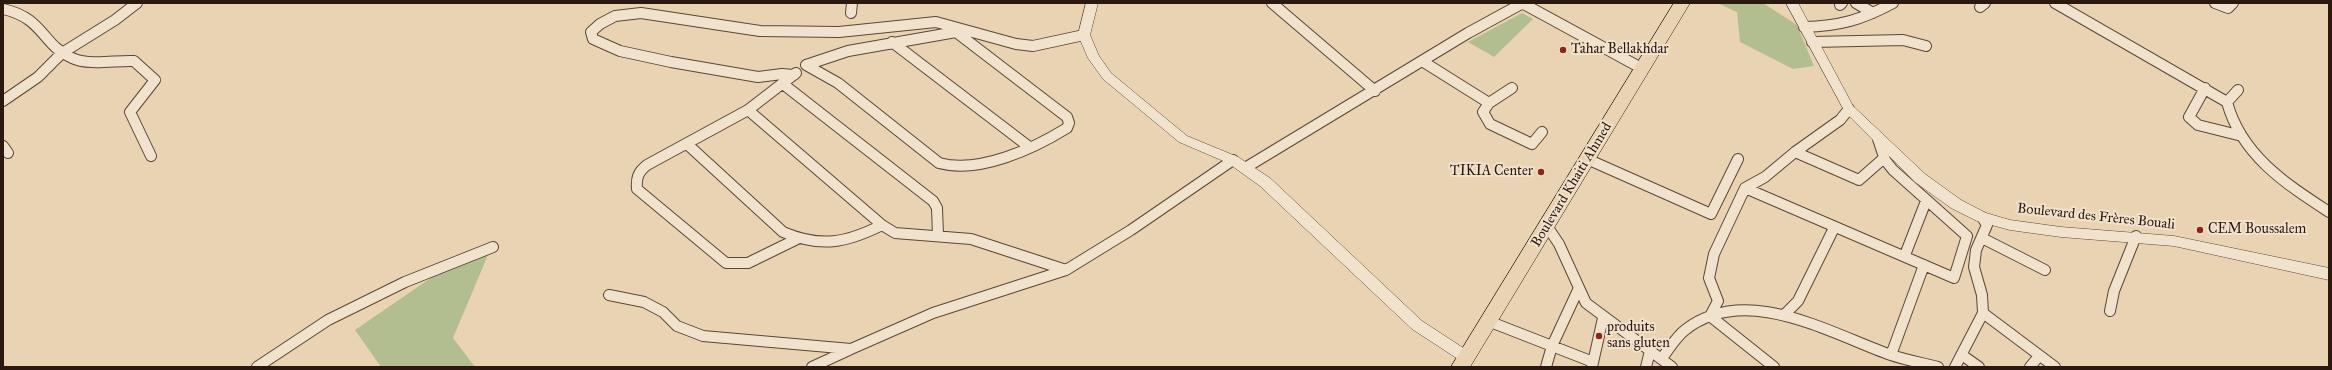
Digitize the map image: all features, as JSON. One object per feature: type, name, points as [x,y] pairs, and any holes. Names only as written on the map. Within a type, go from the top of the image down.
[{"type":"highway","name":"Boulevard Khaiti Ahmed","points":[[1463,362],[1682,3]]},
{"type":"street","points":[[3,101],[38,77],[62,53],[115,20],[137,3]]},
{"type":"street","points":[[851,13],[852,3]]},
{"type":"street","points":[[1092,3],[1084,35],[1094,58],[1107,76],[1183,139],[1233,160],[1265,182],[1417,325],[1463,362]]},
{"type":"street","points":[[1272,3],[1374,91]]},
{"type":"street","name":"Boulevard des Frères Bouali","points":[[1792,3],[1849,109],[1878,139],[1920,178],[1956,204],[1982,217],[2010,225],[2061,232],[2136,236],[2174,241],[2329,274]]},
{"type":"street","points":[[1856,3],[1873,13]]},
{"type":"street","points":[[1804,26],[1840,26],[1853,24],[1893,3]]},
{"type":"street","points":[[2056,3],[2205,88],[2226,102],[2228,114],[2238,134],[2285,183],[2329,212]]},
{"type":"street","points":[[2216,3],[2228,8],[2233,3]]},
{"type":"street","points":[[1245,168],[1422,61],[1521,4],[1643,69]]},
{"type":"street","points":[[3,9],[11,10],[30,18],[41,27],[62,53],[74,60],[134,61],[155,80],[130,112],[151,156]]},
{"type":"street","points":[[794,75],[782,74],[758,77],[671,62],[620,51],[593,39],[592,32],[600,24],[615,16],[640,13],[760,31],[839,32],[936,22],[970,30],[1016,44],[1033,46],[1084,35]]},
{"type":"street","points":[[797,239],[748,263],[726,263],[636,188],[635,179],[639,171],[647,165],[748,110],[806,65],[848,51],[892,42],[970,30]]},
{"type":"street","points":[[806,65],[838,83],[938,163],[950,166],[982,164],[1062,131],[1069,123],[1067,117],[956,32]]},
{"type":"street","points":[[1812,42],[1903,40],[1926,46]]},
{"type":"street","points":[[892,42],[1028,146]]},
{"type":"street","points":[[1422,61],[1489,103]]},
{"type":"street","points":[[783,84],[933,202],[937,208],[938,235]]},
{"type":"street","points":[[1512,88],[1489,103],[1483,112],[1490,124],[1532,144],[1542,132]]},
{"type":"street","points":[[2205,88],[2188,118],[2198,125],[2238,134]]},
{"type":"street","points":[[2226,102],[2238,90]]},
{"type":"street","points":[[1710,316],[1718,301],[1709,278],[1714,254],[1745,188],[1765,177],[1795,152],[1840,120],[1849,109]]},
{"type":"street","points":[[748,110],[882,225],[895,233],[938,235],[971,240],[1066,270]]},
{"type":"street","points":[[1745,188],[1834,228],[1905,255],[1954,278],[1967,236],[1926,202],[1893,170],[1884,158],[1878,139]]},
{"type":"street","points":[[687,144],[783,232],[797,239],[818,242],[849,240],[882,225]]},
{"type":"street","points":[[1795,152],[1859,180],[1884,158]]},
{"type":"street","points":[[1586,159],[1711,214],[1738,159]]},
{"type":"street","points":[[812,367],[933,313],[1066,270],[1131,230],[1233,160]]},
{"type":"street","points":[[1905,255],[1926,202]]},
{"type":"street","points":[[1955,367],[1983,313],[1982,295],[1974,267],[1976,250],[1987,225],[1982,217]]},
{"type":"street","points":[[1547,226],[1556,237],[1578,290],[1586,303],[1603,318],[1662,358],[1672,367]]},
{"type":"street","points":[[1785,314],[1798,301],[1834,228]]},
{"type":"street","points":[[2110,310],[2114,291],[2136,236]]},
{"type":"street","points":[[1982,238],[2045,270]]},
{"type":"street","points":[[257,367],[328,320],[405,282],[493,247]]},
{"type":"street","points":[[1891,355],[1924,265]]},
{"type":"street","points":[[1546,367],[1552,346],[1578,290]]},
{"type":"street","points":[[609,295],[644,302],[663,312],[677,326],[703,336],[851,349]]},
{"type":"street","points":[[1662,358],[1685,330],[1710,316],[1739,311],[1785,314],[1816,324],[1891,355],[1938,367]]},
{"type":"street","points":[[1983,313],[2055,367]]},
{"type":"street","points":[[1710,316],[1770,366]]},
{"type":"street","points":[[1488,321],[1552,346],[1592,365],[1603,318]]},
{"type":"street","points":[[1646,367],[1650,351]]},
{"type":"street","points":[[1962,355],[1979,367]]},
{"type":"street","points":[[2030,367],[2040,356]]},
{"type":"green space","points":[[1717,3],[1763,3],[1797,25],[1814,66],[1793,69],[1740,42],[1737,12]]},
{"type":"green space","points":[[1522,13],[1533,19],[1494,57],[1468,42]]},
{"type":"green space","points":[[490,250],[453,338],[475,367],[381,367],[355,330],[441,271]]},
{"type":"place","name":"Tahar Bellakhdar","points":[[1563,50]]},
{"type":"place","name":"TIKIA Center","points":[[1541,172]]},
{"type":"place","name":"CEM Boussalem","points":[[2200,230]]},
{"type":"place","name":"produits sans gluten","points":[[1599,336]]}]
